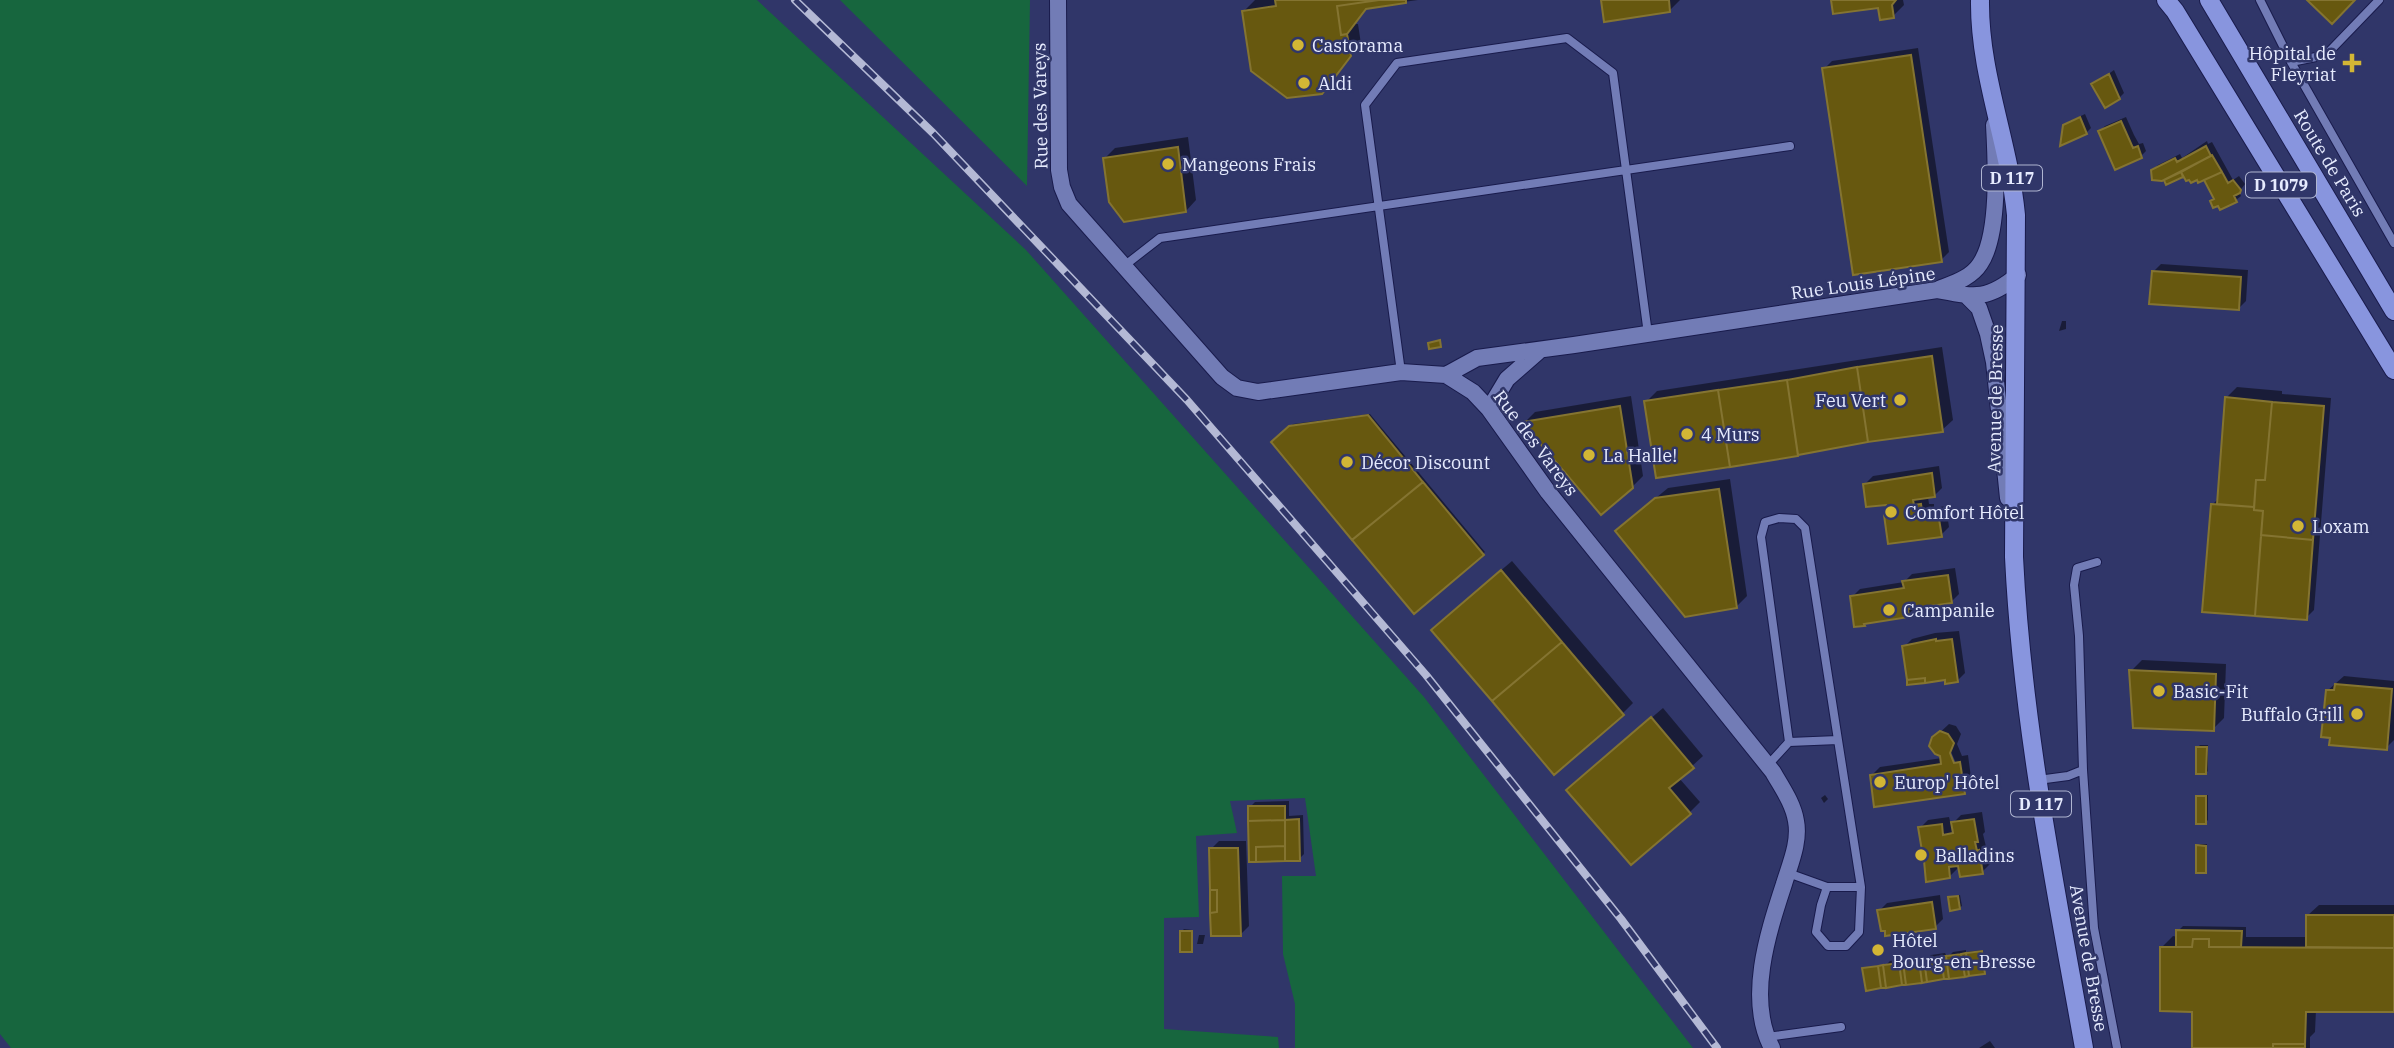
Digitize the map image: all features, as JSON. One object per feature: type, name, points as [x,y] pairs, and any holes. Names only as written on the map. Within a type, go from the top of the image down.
[{"type":"main road","name":"Avenue de Bresse","points":[[1980,0],[1980,27],[1990,83],[2014,187],[2018,275],[2014,557],[2026,697],[2036,780],[2084,1048]]},
{"type":"main road","name":"D 1079","points":[[2166,0],[2394,370]]},
{"type":"main road","name":"Route de Paris","points":[[2209,0],[2394,311]]},
{"type":"street","name":"Rue des Vareys","points":[[1058,0],[1059,170],[1069,204],[1222,377],[1237,388],[1258,392],[1401,372],[1446,375],[1474,392],[1548,492],[1767,766],[1792,805],[1797,840],[1767,936],[1760,975],[1769,1043]]},
{"type":"street","points":[[1937,290],[1964,279],[1980,265],[1989,245],[1995,174],[1990,83]]},
{"type":"street","name":"Rue Louis Lépine","points":[[1446,375],[1477,358],[1937,290],[1966,295],[1988,294],[2001,289],[2018,275]]},
{"type":"street","points":[[1966,295],[1979,308],[1994,362],[2014,557]]},
{"type":"street","points":[[1489,409],[1507,379],[1539,350]]},
{"type":"lane","points":[[2260,0],[2291,62],[2394,243]]},
{"type":"lane","points":[[2291,62],[2326,55],[2379,0]]},
{"type":"lane","points":[[1401,372],[1365,105],[1398,63],[1566,38],[1613,73],[1648,334]]},
{"type":"lane","points":[[1124,266],[1160,239],[1790,146]]},
{"type":"lane","points":[[1789,742],[1761,537],[1765,522],[1779,518],[1796,519],[1805,528],[1861,887],[1859,932],[1846,946],[1828,946],[1816,932],[1827,887]]},
{"type":"lane","points":[[2097,562],[2077,568],[2074,585],[2094,928],[2117,1048]]},
{"type":"lane","points":[[1767,766],[1789,742],[1838,740]]},
{"type":"lane","points":[[2036,780],[2083,771]]},
{"type":"lane","points":[[1788,873],[1827,887],[1861,887]]},
{"type":"lane","points":[[1769,1043],[1841,1027]]},
{"type":"green space","points":[[0,0],[757,0],[1026,250],[1424,697],[1693,1048],[1295,1048],[1295,1004],[1283,954],[1282,876],[1316,876],[1305,798],[1230,801],[1237,833],[1196,836],[1199,917],[1164,918],[1164,1029],[1278,1037],[1279,1048],[11,1048],[0,1034]]},
{"type":"green space","points":[[840,0],[1030,0],[1027,186]]},
{"type":"building","name":"Castorama","points":[[1275,0],[1379,0],[1337,6],[1341,35],[1347,34],[1351,56],[1322,94],[1287,98],[1251,71],[1242,11],[1276,6]]},
{"type":"building","points":[[1379,0],[1406,0],[1406,3],[1366,9],[1347,34],[1341,35],[1337,6]]},
{"type":"building","points":[[1601,0],[1669,0],[1670,12],[1604,22]]},
{"type":"building","points":[[1831,0],[1896,0],[1892,5],[1894,18],[1880,20],[1878,8],[1833,14]]},
{"type":"building","points":[[2307,0],[2355,0],[2332,24]]},
{"type":"building","points":[[1911,55],[1942,262],[1853,275],[1822,68]]},
{"type":"building","points":[[2109,74],[2120,99],[2105,108],[2091,84]]},
{"type":"building","points":[[2080,117],[2087,134],[2060,146],[2063,125]]},
{"type":"building","points":[[2121,121],[2133,148],[2138,146],[2142,158],[2115,170],[2098,131]]},
{"type":"building","points":[[2206,146],[2211,156],[2162,181],[2152,180],[2151,170],[2175,158],[2177,162]]},
{"type":"building","points":[[1178,147],[1186,212],[1124,222],[1109,202],[1103,158]]},
{"type":"building","points":[[2212,155],[2222,172],[2198,183],[2197,180],[2191,183],[2186,181],[2181,172]]},
{"type":"building","points":[[2181,172],[2183,177],[2166,185],[2164,180]]},
{"type":"building","points":[[2222,172],[2228,183],[2233,180],[2241,190],[2234,196],[2237,202],[2220,210],[2218,206],[2213,208],[2210,201],[2214,199],[2204,180]]},
{"type":"building","points":[[2152,271],[2241,277],[2239,310],[2149,304]]},
{"type":"building","points":[[1440,340],[1441,347],[1429,349],[1428,343]]},
{"type":"building","name":"Feu Vert","points":[[1932,356],[1943,432],[1868,442],[1857,367]]},
{"type":"building","points":[[1857,367],[1868,442],[1798,455],[1787,380]]},
{"type":"building","points":[[1787,380],[1798,456],[1730,467],[1718,390]]},
{"type":"building","name":"4 Murs","points":[[1718,390],[1730,467],[1656,478],[1644,401]]},
{"type":"building","points":[[2225,397],[2272,402],[2265,480],[2256,480],[2254,507],[2217,504]]},
{"type":"building","points":[[2272,402],[2324,406],[2313,540],[2261,535],[2263,511],[2254,510],[2256,480],[2265,480]]},
{"type":"building","name":"La Halle!","points":[[1620,406],[1633,488],[1601,515],[1522,422]]},
{"type":"building","name":"Décor Discount","points":[[1368,415],[1423,482],[1352,540],[1271,442],[1289,426]]},
{"type":"building","points":[[1932,473],[1935,497],[1913,500],[1914,505],[1921,504],[1922,511],[1926,511],[1927,515],[1938,513],[1942,537],[1888,544],[1884,515],[1887,514],[1886,505],[1866,507],[1863,484]]},
{"type":"building","points":[[1423,482],[1484,555],[1414,614],[1352,540]]},
{"type":"building","points":[[1719,489],[1737,608],[1685,617],[1615,531],[1655,498]]},
{"type":"building","points":[[2211,504],[2254,507],[2254,510],[2263,511],[2255,616],[2202,612]]},
{"type":"building","points":[[2261,535],[2313,540],[2307,620],[2255,616]]},
{"type":"building","points":[[1501,570],[1562,642],[1492,701],[1431,630]]},
{"type":"building","points":[[1948,575],[1952,603],[1908,609],[1909,617],[1854,627],[1850,596],[1904,588],[1902,581]]},
{"type":"building","points":[[1936,639],[1952,639],[1958,682],[1945,684],[1945,680],[1925,683],[1925,678],[1907,680],[1902,646]]},
{"type":"building","points":[[1562,642],[1624,715],[1554,775],[1492,701]]},
{"type":"building","points":[[2129,670],[2216,674],[2214,731],[2133,728]]},
{"type":"building","points":[[1925,678],[1925,683],[1907,685],[1907,680]]},
{"type":"building","name":"Buffalo Grill","points":[[2335,684],[2392,689],[2387,750],[2329,745],[2330,738],[2321,737],[2326,690],[2334,690]]},
{"type":"building","points":[[1651,717],[1694,768],[1669,788],[1691,814],[1631,865],[1566,790]]},
{"type":"building","points":[[1940,731],[1948,734],[1954,743],[1950,753],[1954,763],[1960,762],[1965,794],[1874,807],[1870,775],[1941,764],[1940,756],[1929,746],[1932,737]]},
{"type":"building","points":[[2196,747],[2207,747],[2206,774],[2196,774]]},
{"type":"building","points":[[2196,796],[2206,796],[2206,824],[2196,824]]},
{"type":"building","points":[[1248,806],[1285,806],[1285,820],[1248,821]]},
{"type":"building","points":[[1299,819],[1300,861],[1285,861],[1285,820]]},
{"type":"building","points":[[1974,819],[1978,842],[1975,842],[1983,874],[1960,877],[1958,866],[1949,867],[1950,878],[1926,882],[1918,827],[1942,824],[1943,835],[1953,833],[1951,822]]},
{"type":"building","points":[[1285,820],[1285,846],[1256,847],[1256,862],[1249,862],[1248,821]]},
{"type":"building","points":[[2196,845],[2206,846],[2206,873],[2196,873]]},
{"type":"building","points":[[1285,846],[1285,861],[1256,862],[1256,847]]},
{"type":"building","points":[[1209,848],[1238,848],[1241,936],[1211,936],[1210,913],[1217,912],[1217,890],[1210,890]]},
{"type":"building","points":[[1210,890],[1217,890],[1217,912],[1210,913]]},
{"type":"building","points":[[1958,896],[1960,909],[1950,911],[1948,897]]},
{"type":"building","points":[[1932,902],[1936,929],[1885,936],[1885,931],[1881,931],[1877,910]]},
{"type":"building","points":[[2306,915],[2394,915],[2394,948],[2306,947]]},
{"type":"building","points":[[2176,930],[2242,931],[2241,947],[2209,947],[2209,939],[2193,939],[2192,947],[2176,947]]},
{"type":"building","points":[[1180,931],[1192,931],[1192,952],[1180,952]]},
{"type":"building","points":[[2193,939],[2209,939],[2209,947],[2394,948],[2394,1012],[2306,1012],[2305,1044],[2273,1044],[2273,1048],[2192,1048],[2192,1012],[2160,1011],[2160,947],[2192,947]]},
{"type":"building","points":[[1982,951],[1985,974],[1969,976],[1966,953]]},
{"type":"building","points":[[1966,953],[1969,976],[1965,977],[1961,954]]},
{"type":"building","points":[[1961,954],[1965,977],[1949,979],[1946,956]]},
{"type":"building","points":[[1946,956],[1949,979],[1944,979],[1941,957]]},
{"type":"building","points":[[1941,957],[1944,979],[1927,982],[1924,959]]},
{"type":"building","points":[[1924,959],[1927,982],[1922,983],[1919,960]]},
{"type":"building","points":[[1919,960],[1922,983],[1906,985],[1903,962]]},
{"type":"building","points":[[1903,962],[1906,985],[1902,985],[1899,963]]},
{"type":"building","points":[[1899,963],[1902,985],[1886,988],[1883,965]]},
{"type":"building","points":[[1883,965],[1886,988],[1881,988],[1878,966]]},
{"type":"building","points":[[1878,966],[1881,988],[1866,991],[1862,968]]},
{"type":"building","points":[[2273,1044],[2305,1044],[2305,1048],[2273,1048]]},
{"type":"railway","points":[[795,0],[933,133],[1187,400],[1426,675],[1621,919],[1717,1048]]},
{"type":"place","name":"Castorama","points":[[1298,45]]},
{"type":"place","name":"Hôpital de Fleyriat","points":[[2352,63]]},
{"type":"place","name":"Aldi","points":[[1304,83]]},
{"type":"place","name":"Mangeons Frais","points":[[1168,164]]},
{"type":"place","name":"Feu Vert","points":[[1900,400]]},
{"type":"place","name":"4 Murs","points":[[1687,434]]},
{"type":"place","name":"La Halle!","points":[[1589,455]]},
{"type":"place","name":"Décor Discount","points":[[1347,462]]},
{"type":"place","name":"Comfort Hôtel","points":[[1891,512]]},
{"type":"place","name":"Loxam","points":[[2298,526]]},
{"type":"place","name":"Campanile","points":[[1889,610]]},
{"type":"place","name":"Basic-Fit","points":[[2159,691]]},
{"type":"place","name":"Buffalo Grill","points":[[2357,714]]},
{"type":"place","name":"Europ' Hôtel","points":[[1880,782]]},
{"type":"place","name":"Balladins","points":[[1921,855]]},
{"type":"place","name":"Hôtel Bourg-en-Bresse","points":[[1878,950]]}]
